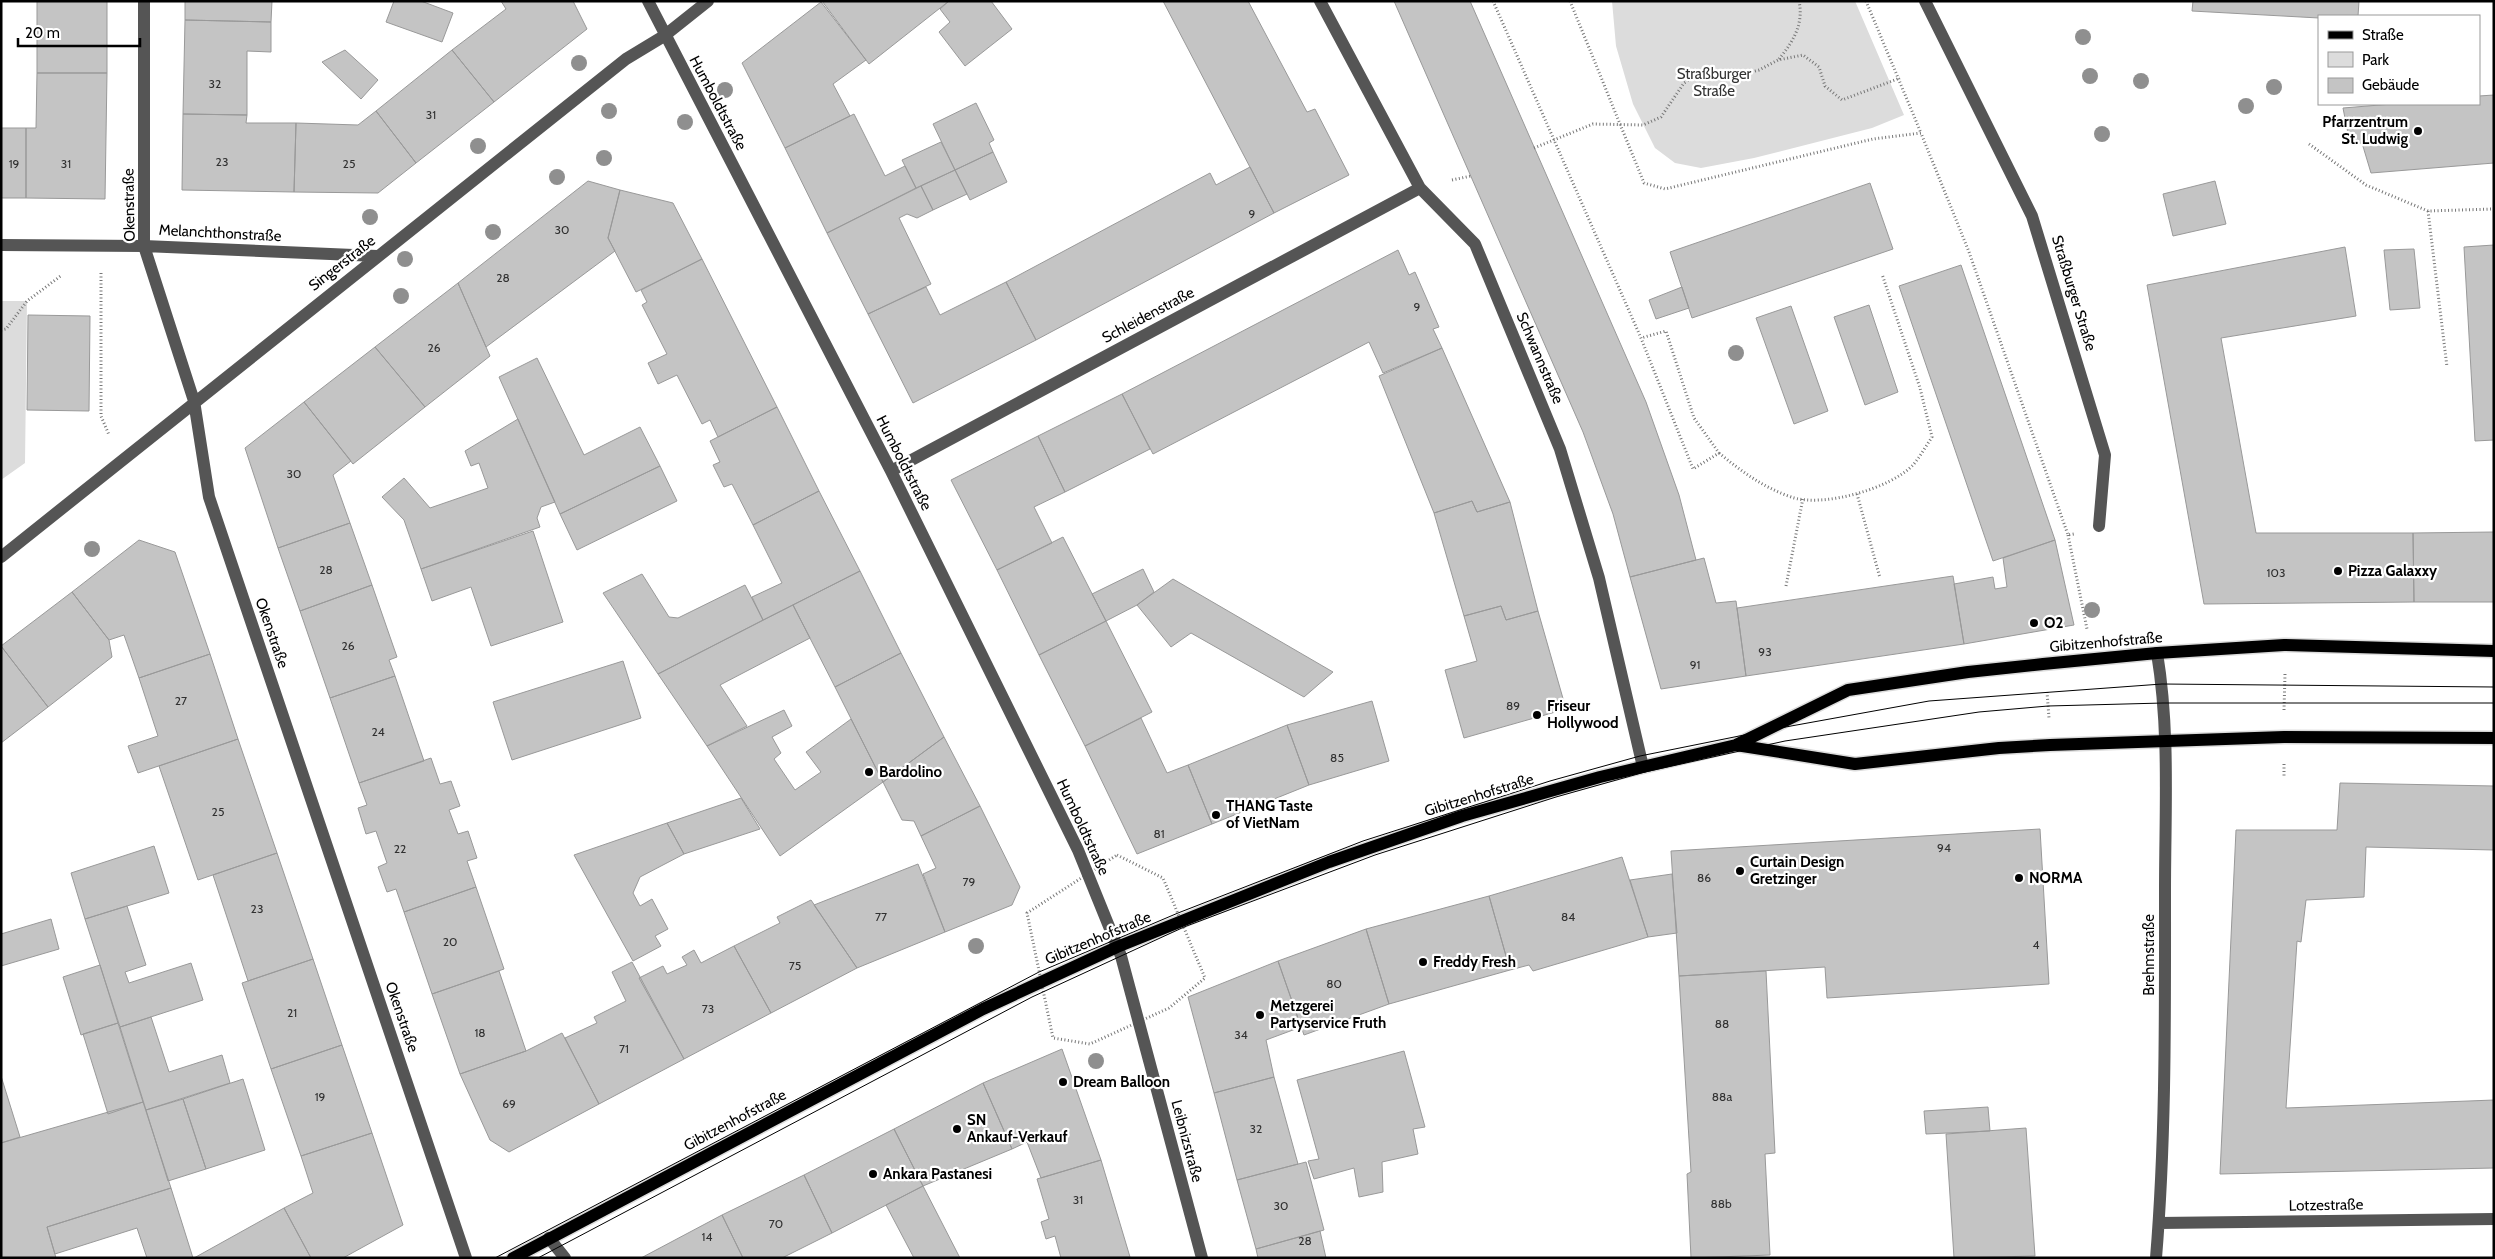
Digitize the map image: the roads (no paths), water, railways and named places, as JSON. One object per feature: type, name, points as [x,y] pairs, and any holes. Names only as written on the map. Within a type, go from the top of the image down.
[{"type":"main road","name":"Gibitzenhofstraße","points":[[513,1258],[983,1008],[1117,946],[1386,842],[1557,788],[1736,745],[1848,690],[1968,672],[2157,653],[2284,645],[2494,651]]},
{"type":"main road","name":"Gibitzenhofstraße","points":[[1736,745],[1855,764],[2017,747],[2164,740],[2284,737],[2494,738]]},
{"type":"street","name":"Okenstraße","points":[[144,1],[144,246],[194,401],[209,497],[466,1258]]},
{"type":"street","name":"Humboldtstraße","points":[[648,1],[664,36],[891,471],[1078,850],[1117,946]]},
{"type":"street","name":"Singerstraße","points":[[1,557],[626,58],[664,36],[708,1]]},
{"type":"street","name":"Schwannstraße","points":[[1320,1],[1420,188],[1475,244],[1560,449],[1599,578],[1643,767]]},
{"type":"street","name":"Straßburger Straße","points":[[1925,1],[2032,216],[2105,455],[2099,526]]},
{"type":"street","name":"Schleidenstraße","points":[[891,471],[1420,188]]},
{"type":"street","name":"Melanchthonstraße","points":[[1,245],[144,246],[377,256]]},
{"type":"street","name":"Brehmstraße","points":[[2156,1258],[2164,1106],[2164,740],[2162,684],[2157,653]]},
{"type":"street","name":"Leibnizstraße","points":[[1117,946],[1202,1258]]},
{"type":"street","name":"Lotzestraße","points":[[2159,1223],[2494,1219]]},
{"type":"street","points":[[549,1238],[565,1258]]},
{"type":"tram line","points":[[495,1258],[1039,972],[1178,913],[1363,841],[1550,781],[1640,756],[1929,701],[2162,684],[2494,687]]},
{"type":"tram line","points":[[538,1258],[1032,997],[1184,927],[1375,855],[1556,797],[1645,772],[1785,741],[1979,712],[2048,706],[2163,703],[2494,703]]},
{"type":"place","name":"Pfarrzentrum St. Ludwig","points":[[2418,131]]},
{"type":"place","name":"Pizza Galaxxy","points":[[2338,571]]},
{"type":"place","name":"O2","points":[[2034,623]]},
{"type":"place","name":"Friseur Hollywood","points":[[1537,715]]},
{"type":"place","name":"Bardolino","points":[[869,772]]},
{"type":"place","name":"THANG Taste of VietNam","points":[[1216,815]]},
{"type":"place","name":"Curtain Design Gretzinger","points":[[1740,871]]},
{"type":"place","name":"NORMA","points":[[2019,878]]},
{"type":"place","name":"Freddy Fresh","points":[[1423,962]]},
{"type":"place","name":"Metzgerei Partyservice Fruth","points":[[1260,1015]]},
{"type":"place","name":"Dream Balloon","points":[[1063,1082]]},
{"type":"place","name":"SN Ankauf-Verkauf","points":[[957,1129]]},
{"type":"place","name":"Ankara Pastanesi","points":[[873,1174]]}]
